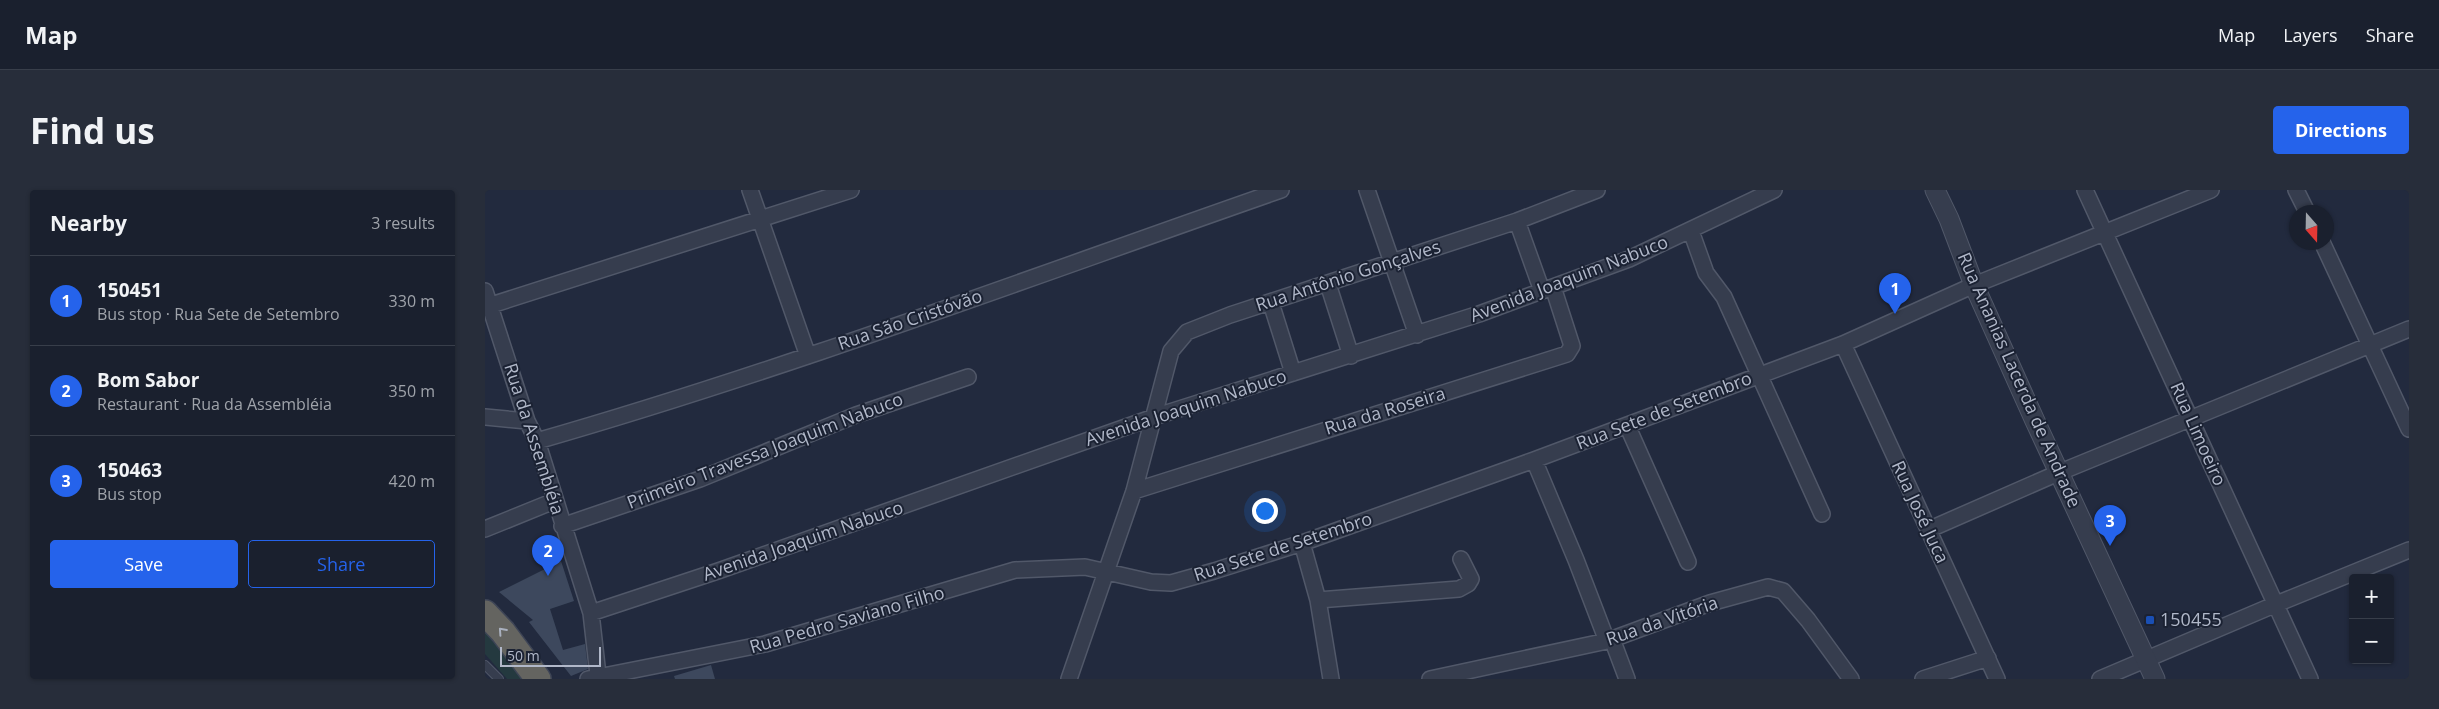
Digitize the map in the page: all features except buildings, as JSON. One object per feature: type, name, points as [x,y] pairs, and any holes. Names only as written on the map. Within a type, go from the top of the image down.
[{"type":"highway","points":[[485,613],[507,636],[538,679]]},
{"type":"street","points":[[750,190],[808,356]]},
{"type":"street","points":[[487,301],[760,220],[851,190]]},
{"type":"street","name":"Rua São Cristóvão","points":[[537,442],[808,356],[1281,190]]},
{"type":"street","points":[[1367,190],[1417,335]]},
{"type":"street","name":"Rua Antônio Gonçalves","points":[[1069,679],[1104,572],[1134,491],[1171,351],[1187,332],[1230,315],[1328,284],[1392,261],[1517,222],[1597,190]]},
{"type":"street","name":"Avenida Joaquim Nabuco","points":[[591,613],[718,571],[1154,417],[1417,335],[1547,289],[1629,259],[1774,190]]},
{"type":"street","name":"Rua Ananias Lacerda de Andrade","points":[[1935,190],[1949,219],[1974,285],[2058,473],[2155,679]]},
{"type":"street","name":"Rua Limoeiro","points":[[2085,190],[2191,418],[2274,605],[2310,679]]},
{"type":"street","name":"Rua Sete de Setembro","points":[[1104,572],[1151,582],[1171,583],[1302,543],[1534,460],[1843,344],[1974,285],[2211,190]]},
{"type":"street","points":[[2297,190],[2304,205]]},
{"type":"street","name":"Rua da Roseira","points":[[1134,491],[1567,354],[1572,346],[1517,222]]},
{"type":"street","points":[[1691,231],[1706,273],[1724,297],[1822,514]]},
{"type":"street","points":[[2325,250],[2409,429]]},
{"type":"street","points":[[1328,284],[1351,356]]},
{"type":"street","name":"Rua da Assembléia","points":[[487,301],[527,421],[537,442],[554,501],[591,613],[593,677]]},
{"type":"street","points":[[1271,303],[1293,373]]},
{"type":"street","points":[[1928,530],[2058,473],[2409,329]]},
{"type":"street","name":"Rua José Juca","points":[[1843,344],[1997,679]]},
{"type":"street","name":"Primeiro Travessa Joaquim Nabuco","points":[[562,526],[700,479],[855,415],[968,377]]},
{"type":"street","points":[[485,417],[527,421]]},
{"type":"street","points":[[1627,425],[1687,562]]},
{"type":"street","points":[[1534,460],[1627,679]]},
{"type":"street","points":[[485,529],[554,501]]},
{"type":"street","points":[[1302,543],[1318,600],[1331,679]]},
{"type":"street","points":[[2100,679],[2409,550]]},
{"type":"street","points":[[1318,600],[1459,588],[1468,584],[1471,579],[1461,560]]},
{"type":"street","name":"Rua Pedro Saviano Filho","points":[[593,677],[641,670],[765,644],[888,610],[1015,570],[1085,566],[1104,572]]},
{"type":"street","name":"Rua da Vitória","points":[[1430,679],[1609,640],[1710,603],[1755,590],[1776,588],[1783,591],[1808,620],[1851,679]]},
{"type":"street","points":[[1923,679],[1988,658]]},
{"type":"lane","points":[[485,664],[499,679]]},
{"type":"green space","points":[[485,626],[526,679],[507,679],[485,654]]},
{"type":"place","name":"150451","points":[[1895,314]]},
{"type":"place","name":"150463","points":[[2110,546]]},
{"type":"place","name":"Bom Sabor","points":[[548,576]]},
{"type":"place","name":"150455","points":[[2150,620]]}]
